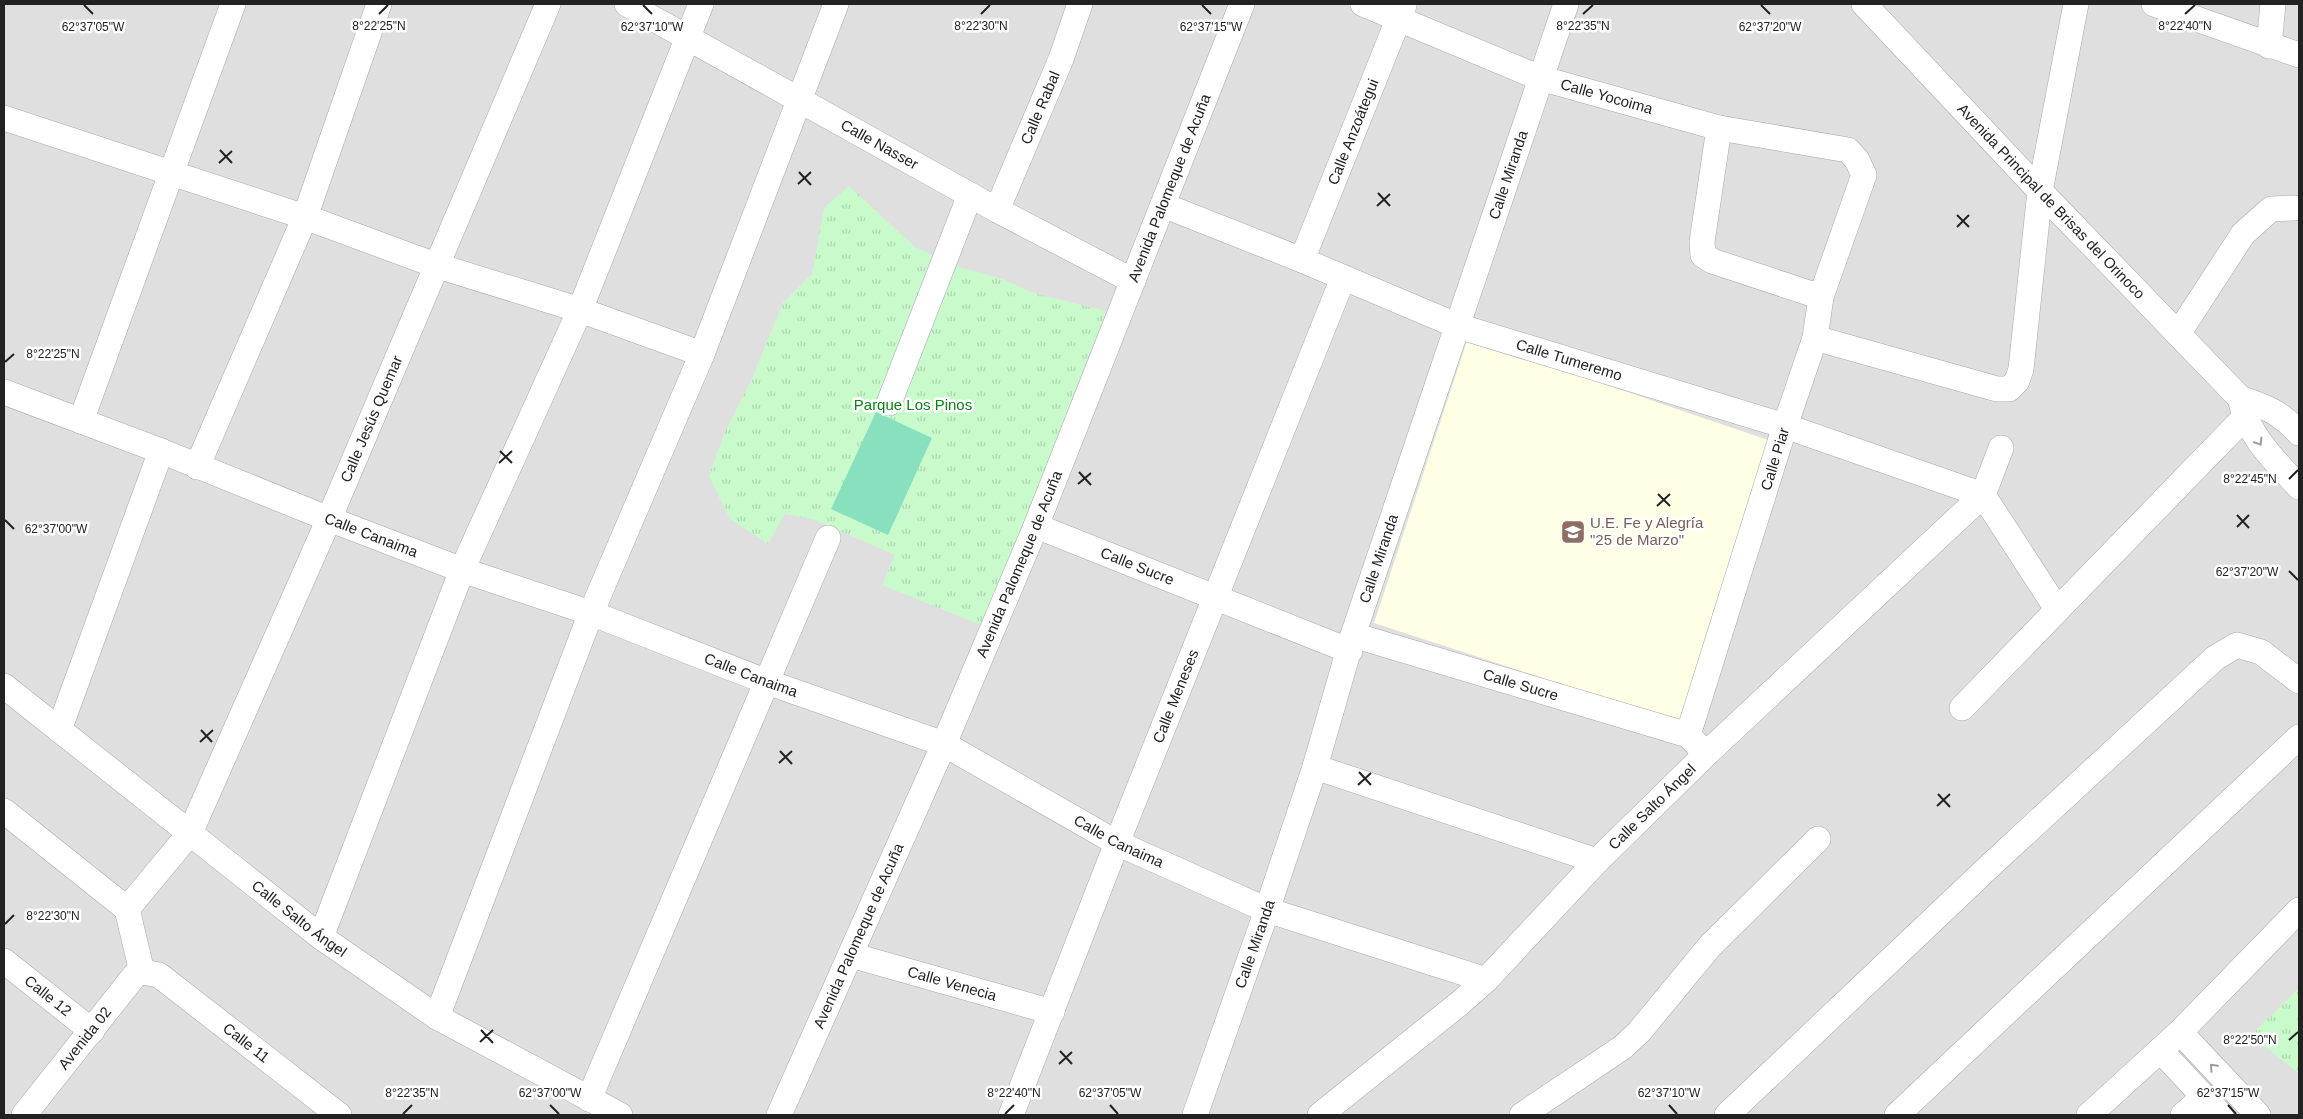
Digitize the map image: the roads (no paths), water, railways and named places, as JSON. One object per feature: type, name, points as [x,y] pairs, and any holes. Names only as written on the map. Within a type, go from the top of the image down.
[{"type":"street","points":[[81,422],[233,4]]},
{"type":"street","points":[[198,467],[305,217],[379,4]]},
{"type":"street","name":"Calle Jesús Quemar","points":[[127,909],[190,833],[329,519],[435,265],[548,4]]},
{"type":"street","name":"Calle Nasser","points":[[627,4],[997,210],[1133,281]]},
{"type":"street","points":[[321,937],[462,570],[580,310],[689,39],[701,4]]},
{"type":"street","points":[[437,1017],[591,613],[702,354],[836,4]]},
{"type":"street","name":"Calle Rabal","points":[[997,210],[1062,59],[1080,4]]},
{"type":"street","name":"Avenida Palomeque de Acuña","points":[[779,1115],[944,744],[1036,526],[1242,4]]},
{"type":"street","name":"Calle Yocoima","points":[[1363,4],[1402,12],[1540,78],[1719,128],[1848,150],[1857,160]]},
{"type":"street","name":"Calle Miranda","points":[[1195,1115],[1315,767],[1352,643],[1566,4]]},
{"type":"street","name":"Avenida Principal de Brisas del Orinoco","points":[[1864,4],[2178,334],[2242,407]]},
{"type":"street","points":[[1816,338],[1997,389],[2009,389],[2016,381],[2021,369],[2040,191],[2076,4]]},
{"type":"street","points":[[2154,4],[2299,56]]},
{"type":"street","points":[[2270,46],[2272,4]]},
{"type":"street","name":"Calle Anzoátegui","points":[[1302,260],[1402,12]]},
{"type":"street","points":[[4,118],[305,217],[435,265],[580,310],[702,354]]},
{"type":"street","points":[[1719,128],[1702,242],[1703,255],[1712,261],[1821,297]]},
{"type":"street","name":"Calle Piar","points":[[1688,735],[1785,426],[1816,338],[1821,297],[1864,175],[1857,160]]},
{"type":"street","points":[[889,403],[970,195]]},
{"type":"street","name":"Calle Tumeremo","points":[[1163,205],[1302,260],[1458,326],[1785,426],[1982,495]]},
{"type":"street","points":[[2178,334],[2243,234],[2271,209],[2294,208]]},
{"type":"street","name":"Calle Meneses","points":[[1011,1115],[1117,843],[1343,278]]},
{"type":"street","name":"Calle Canaima","points":[[4,392],[161,450],[198,467],[462,570],[591,613],[767,682],[944,744],[1117,843],[1267,910],[1486,980]]},
{"type":"street","points":[[2242,407],[2272,409],[2287,419],[2299,432]]},
{"type":"street","points":[[2242,407],[2262,447],[2299,487]]},
{"type":"street","points":[[1962,708],[2057,609],[2242,407]]},
{"type":"street","points":[[2001,448],[1982,495],[2057,609]]},
{"type":"street","points":[[59,730],[161,450]]},
{"type":"street","name":"Calle Salto Ángel","points":[[1320,1115],[1486,980],[1597,861],[1706,754],[1982,495]]},
{"type":"street","name":"Calle Sucre","points":[[1036,526],[1214,599],[1352,643],[1688,735]]},
{"type":"street","points":[[589,1098],[828,538]]},
{"type":"street","points":[[1727,1115],[1994,862],[2215,658],[2237,645],[2262,652],[2288,670],[2299,681]]},
{"type":"street","name":"Calle Salto Ángel","points":[[4,686],[321,937],[437,1017],[620,1115]]},
{"type":"street","points":[[1688,735],[1706,754]]},
{"type":"street","points":[[1897,1115],[2299,737]]},
{"type":"street","points":[[1315,767],[1597,861]]},
{"type":"street","points":[[4,811],[127,909],[146,972]]},
{"type":"street","points":[[1522,1115],[1623,1047],[1639,1032],[1710,946],[1818,839]]},
{"type":"street","points":[[2089,1115],[2180,1032],[2299,910]]},
{"type":"street","name":"Calle Venecia","points":[[851,955],[1052,1012]]},
{"type":"street","name":"Calle 12","points":[[4,961],[92,1031]]},
{"type":"street","name":"Avenida 02","points":[[38,1111],[92,1031],[136,975],[146,972]]},
{"type":"street","name":"Calle 11","points":[[146,972],[159,975],[339,1115]]},
{"type":"street","points":[[2180,1032],[2258,1115]]},
{"type":"street","points":[[2160,1050],[2212,1106],[2183,1115]]},
{"type":"place","name":"U.E. Fe y Alegría \"25 de Marzo\"","points":[[1573,532]]},
{"type":"park label","name":"Parque Los Pinos","points":[[913,405]]}]
